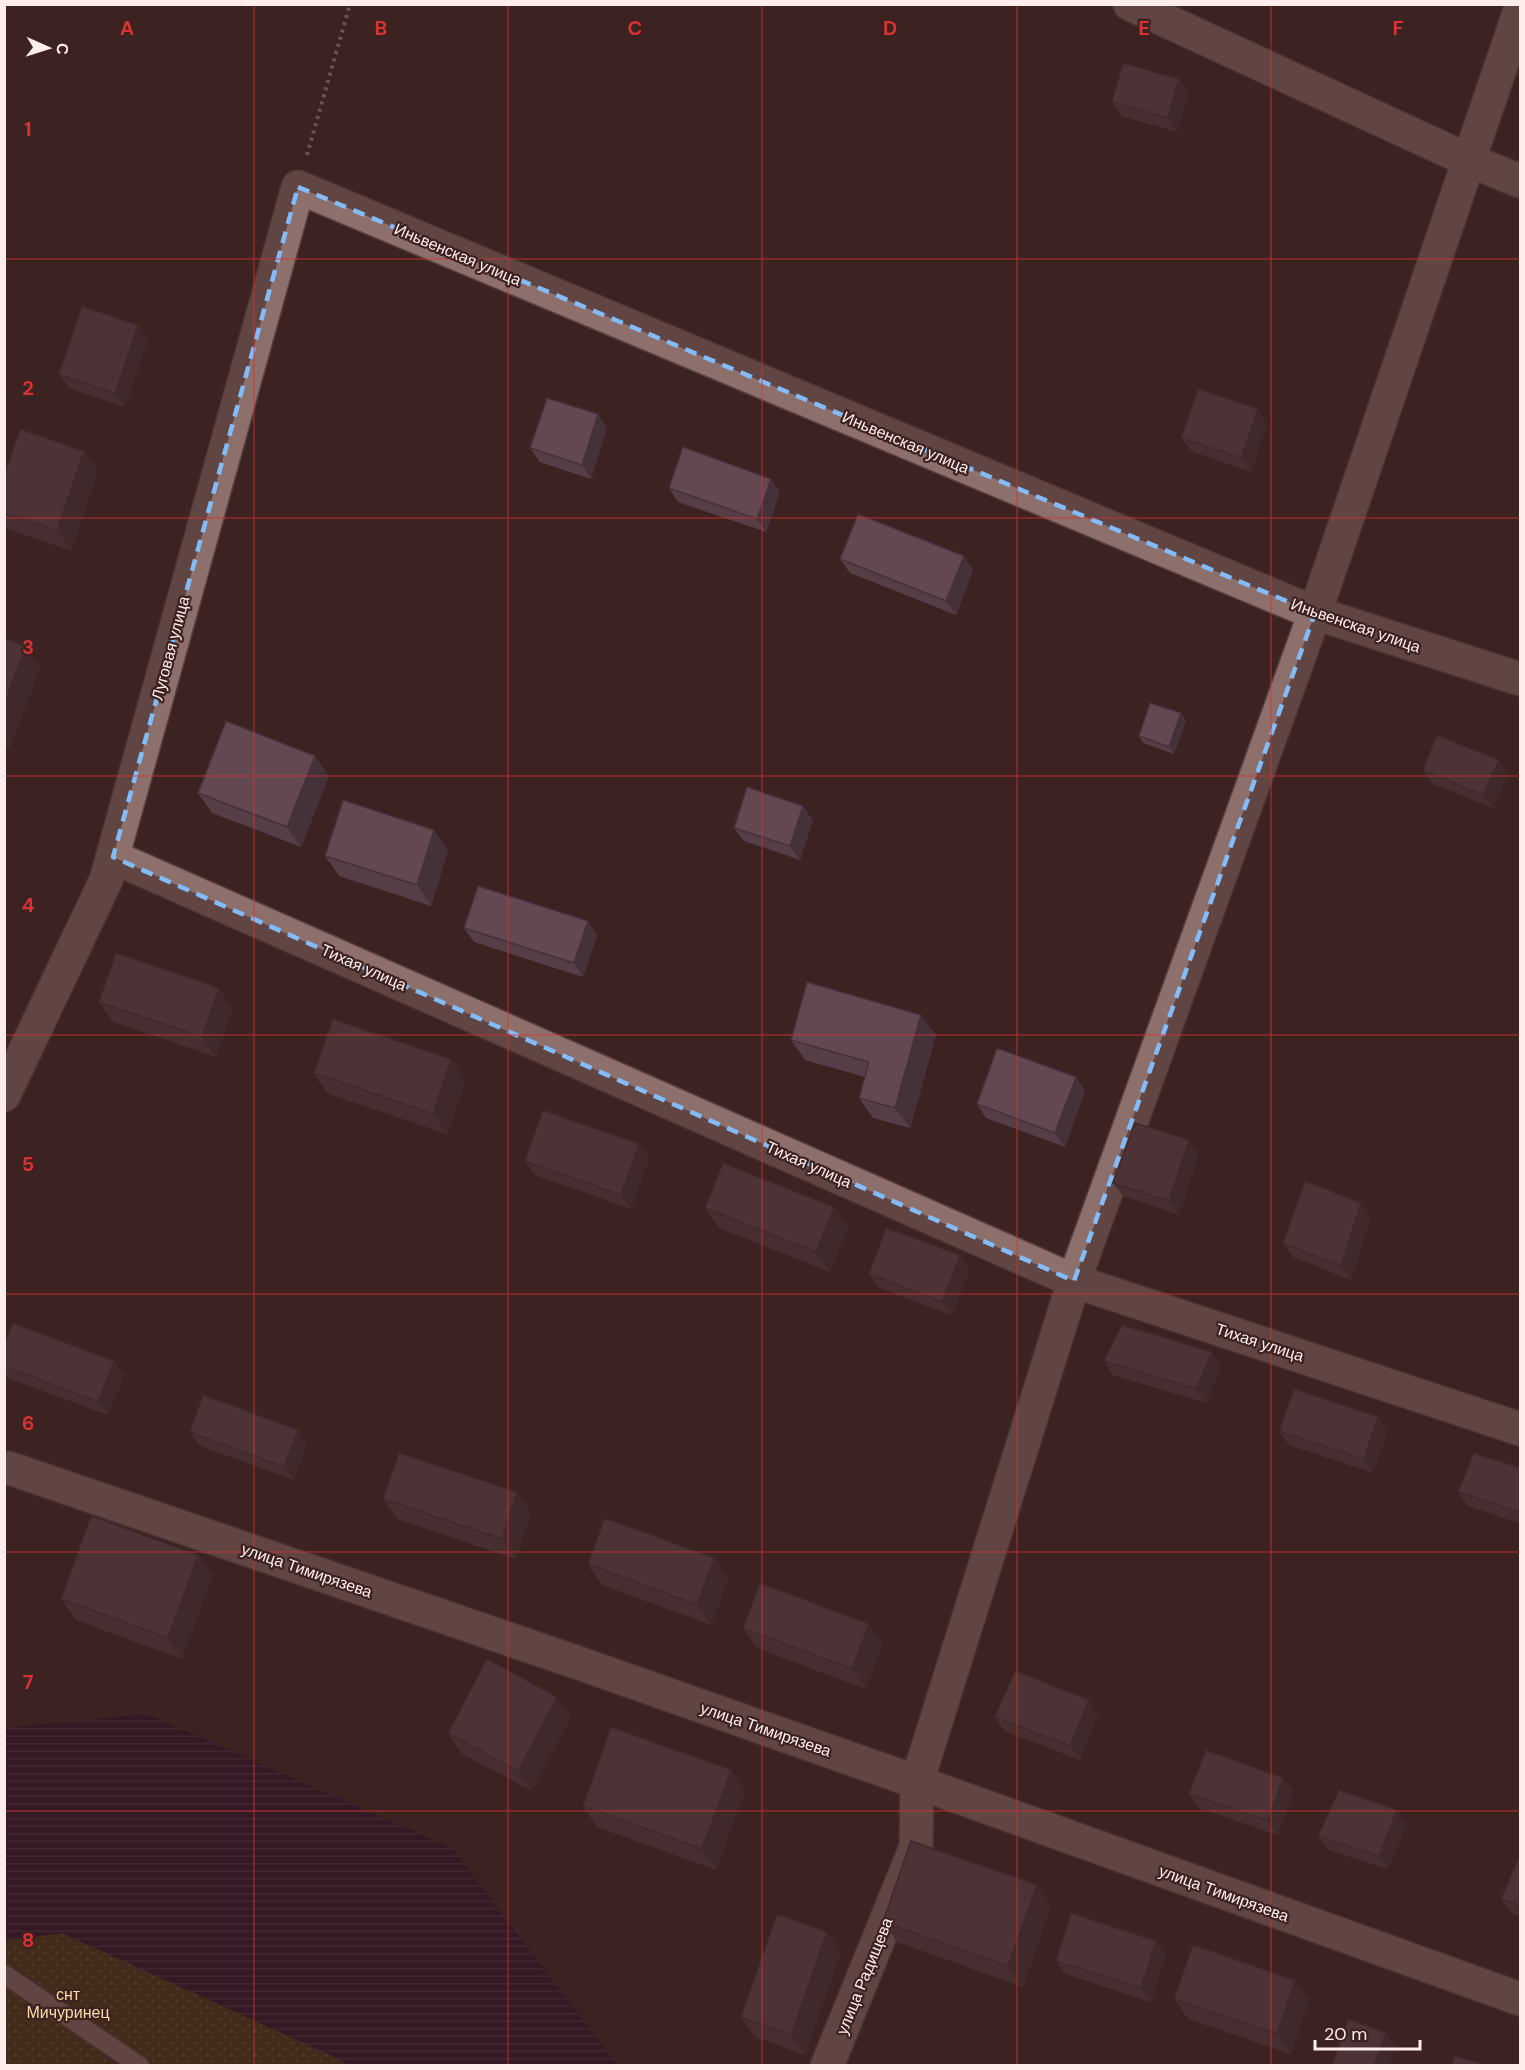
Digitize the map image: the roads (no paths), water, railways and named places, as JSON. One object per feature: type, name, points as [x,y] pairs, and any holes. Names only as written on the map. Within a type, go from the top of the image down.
[{"type":"street","points":[[1130,4],[1468,160],[1521,181]]},
{"type":"street","name":"улица Радищева","points":[[827,2066],[916,1847],[917,1782],[1074,1281],[1315,613],[1521,10]]},
{"type":"street","name":"Иньвенская улица","points":[[298,187],[1315,613],[1521,679]]},
{"type":"street","name":"Луговая улица","points":[[4,1095],[106,880],[298,187]]},
{"type":"street","name":"Тихая улица","points":[[113,856],[1074,1281],[1521,1429]]},
{"type":"street","name":"улица Тимирязева","points":[[9,1468],[570,1660],[1521,1999]]},
{"type":"lane","points":[[4,1974],[140,2066]]},
{"type":"park label","name":"снт Мичуринец","points":[[68,2003]]}]
